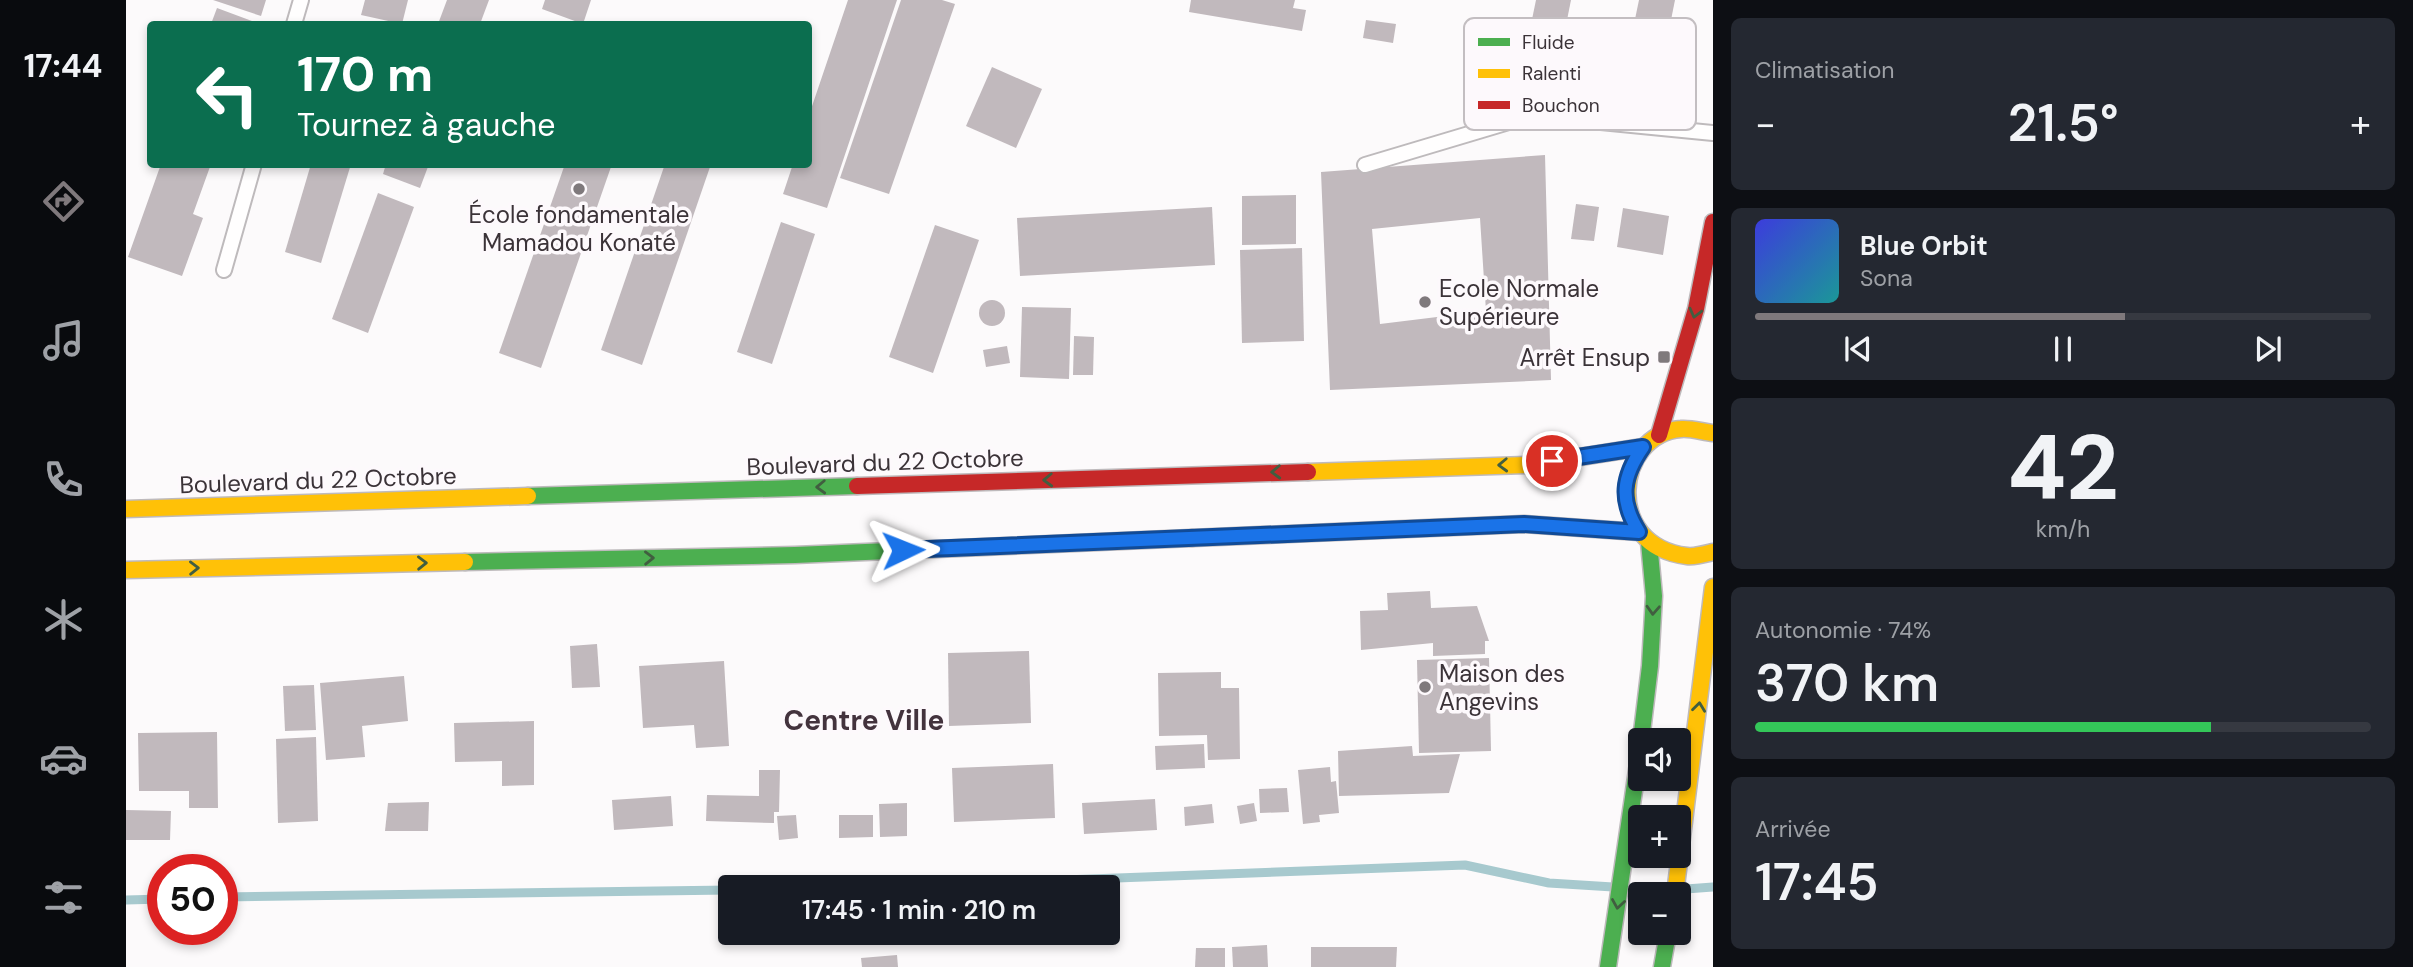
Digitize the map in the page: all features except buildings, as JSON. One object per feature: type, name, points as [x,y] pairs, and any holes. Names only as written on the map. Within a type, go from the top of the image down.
[{"type":"main road","points":[[1659,435],[1696,309],[1713,222]]},
{"type":"main road","points":[[1642,728],[1650,666],[1654,596],[1644,537],[1627,506],[1627,477],[1632,463],[1643,447],[1659,435],[1678,429],[1699,428],[1713,433]]},
{"type":"main road","name":"Boulevard du 22 Octobre","points":[[126,509],[1529,465],[1643,447]]},
{"type":"main road","points":[[126,570],[795,555],[1524,524],[1644,537],[1661,550],[1687,557],[1713,552]]},
{"type":"main road","points":[[1677,882],[1713,587]]},
{"type":"main road","points":[[1608,967],[1635,791]]},
{"type":"main road","points":[[1662,967],[1666,945]]},
{"type":"lane","points":[[295,21],[301,0]]},
{"type":"lane","points":[[1365,165],[1482,130]]},
{"type":"lane","points":[[1675,130],[1713,134]]},
{"type":"lane","points":[[224,270],[253,168]]},
{"type":"waterway","points":[[1120,878],[1465,865],[1549,883],[1613,887]]},
{"type":"waterway","points":[[1691,889],[1713,887]]},
{"type":"waterway","points":[[238,897],[718,890]]},
{"type":"waterway","points":[[126,900],[147,899]]},
{"type":"traffic: fast","points":[[528,496],[857,486]]},
{"type":"traffic: fast","points":[[465,562],[795,555],[1192,538]]},
{"type":"traffic: fast","points":[[1642,728],[1650,666],[1654,596],[1649,542]]},
{"type":"traffic: fast","points":[[1608,967],[1634,791]]},
{"type":"traffic: fast","points":[[1662,967],[1666,945]]},
{"type":"traffic: slow","points":[[1713,433],[1681,429],[1659,435],[1642,450],[1631,469],[1627,491],[1630,513],[1641,533],[1660,548],[1687,556],[1713,552]]},
{"type":"traffic: slow","points":[[1308,472],[1529,465],[1643,447]]},
{"type":"traffic: slow","points":[[126,509],[528,496]]},
{"type":"traffic: slow","points":[[126,570],[465,562]]},
{"type":"traffic: slow","points":[[1676,882],[1713,587]]},
{"type":"traffic: jam","points":[[1659,435],[1696,309],[1713,222]]},
{"type":"traffic: jam","points":[[857,486],[1308,472]]},
{"type":"traffic: jam","points":[[1192,538],[1524,524],[1639,532]]},
{"type":"place","name":"École fondamentale Mamadou Konaté","points":[[579,189]]},
{"type":"place","name":"Ecole Normale Supérieure","points":[[1425,302]]},
{"type":"place","name":"Arrêt Ensup","points":[[1664,357]]},
{"type":"place","name":"Maison des Angevins","points":[[1425,687]]},
{"type":"district","name":"Centre Ville","points":[[864,720]]},
{"type":"route","points":[[903,550],[1524,524],[1639,532],[1631,520],[1625,491],[1632,463],[1643,447],[1552,461]]}]
